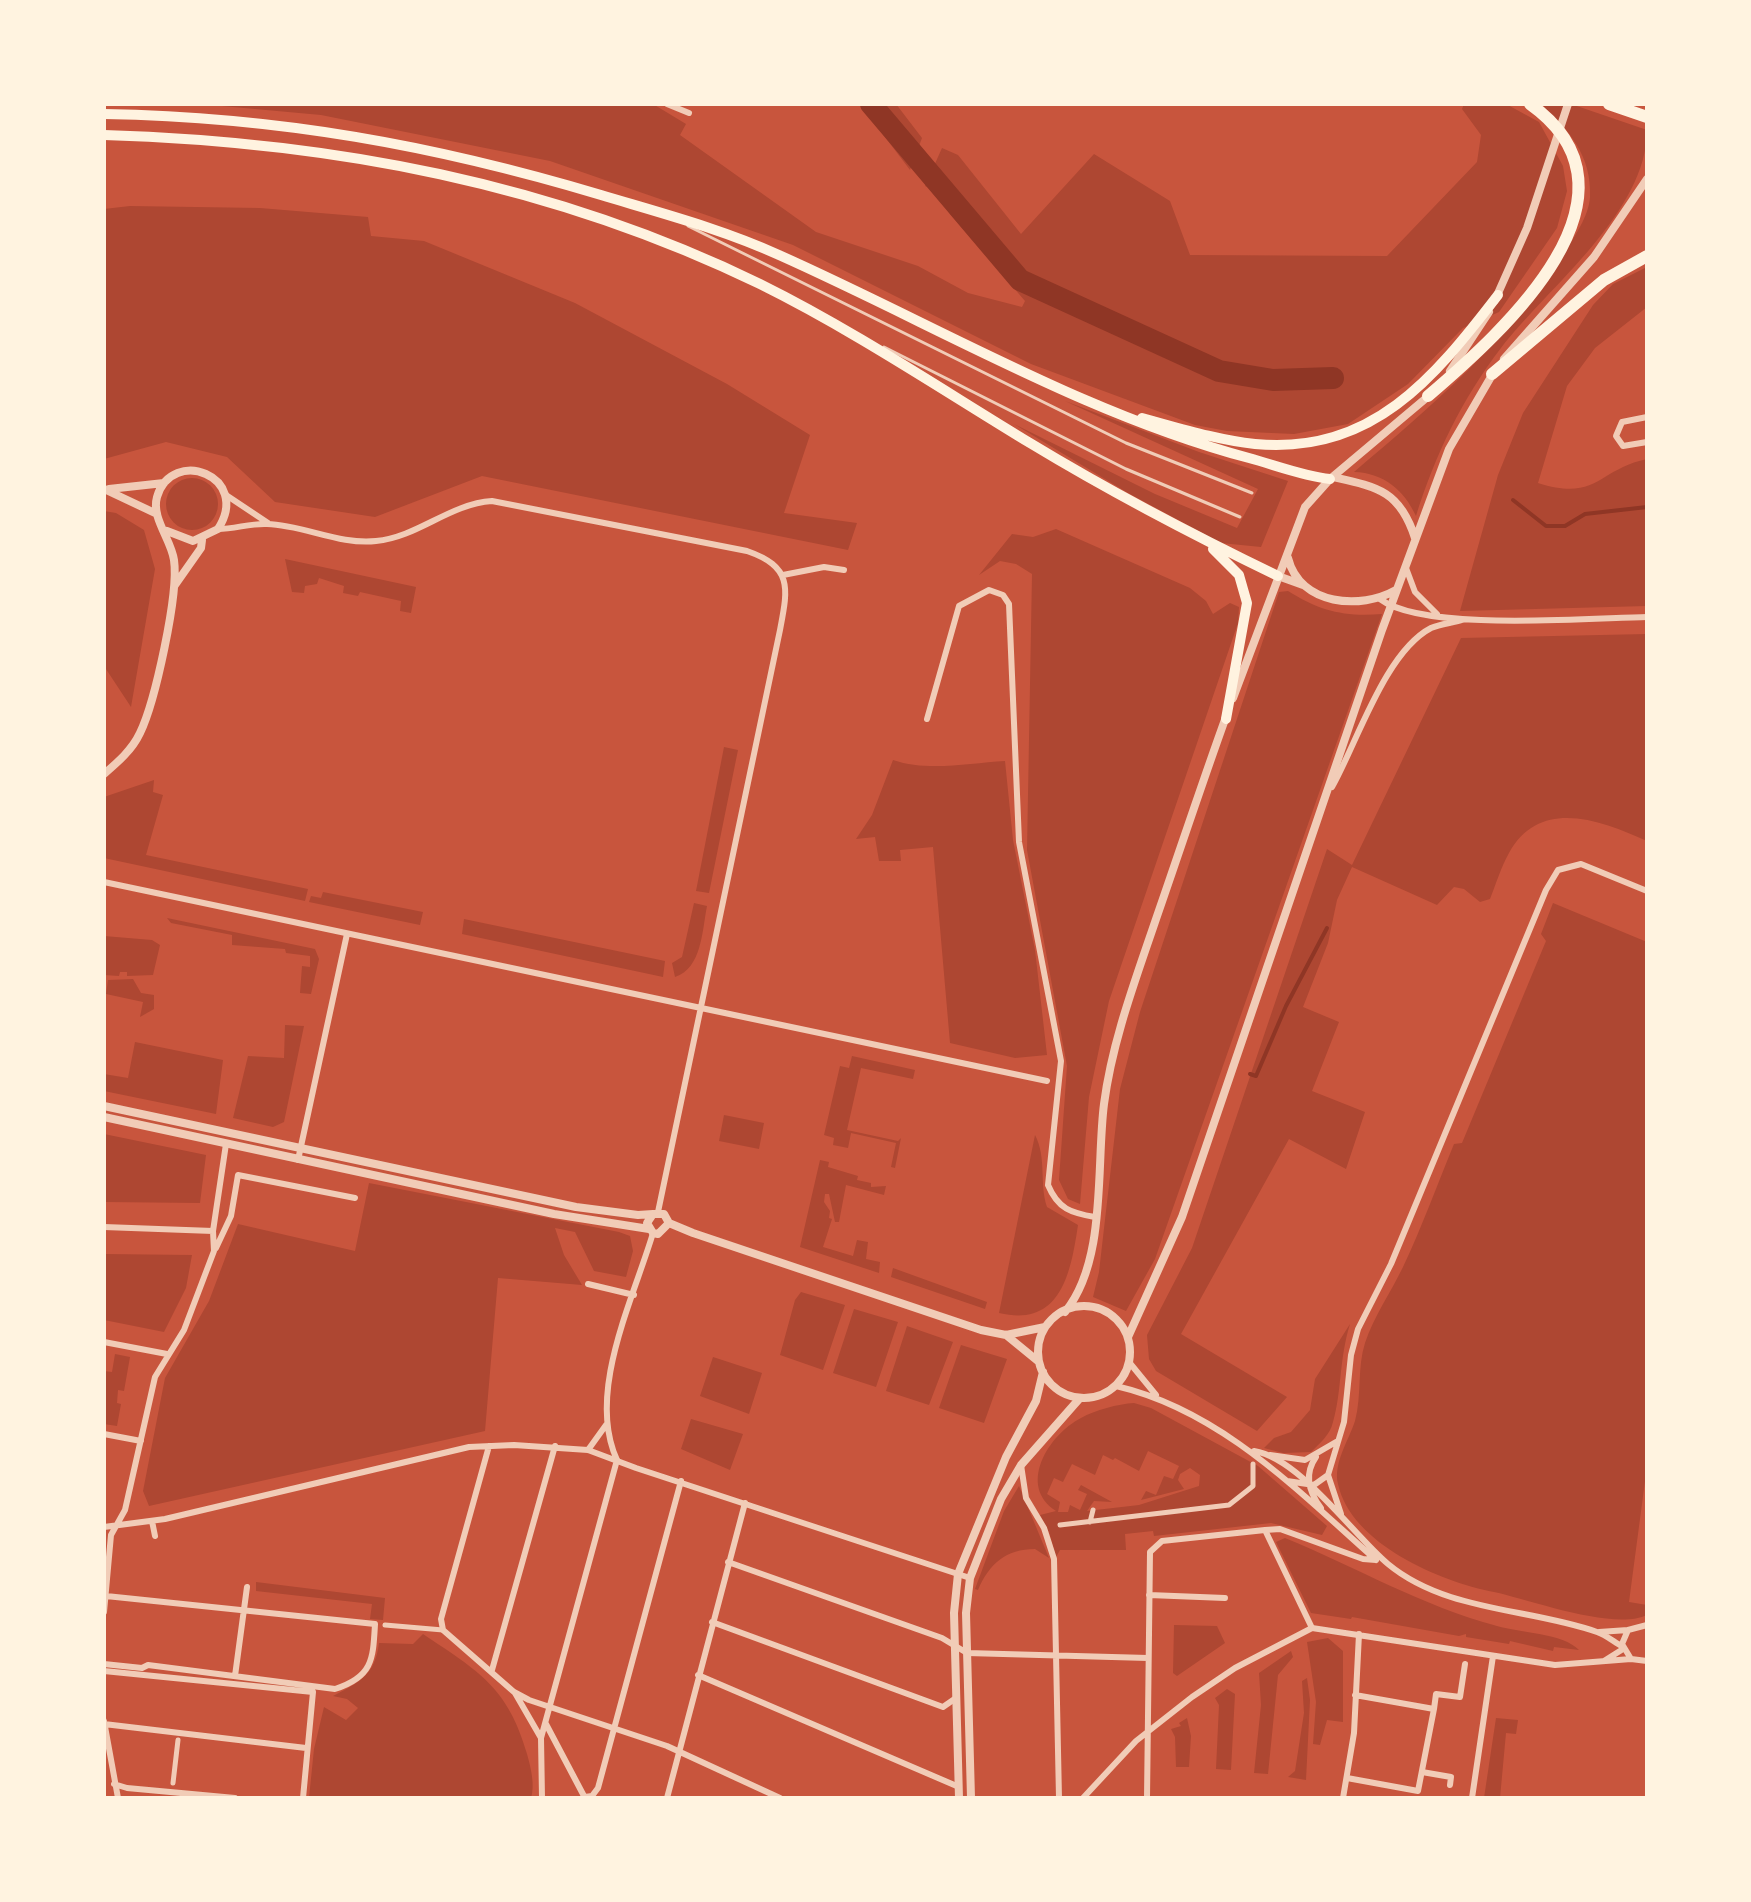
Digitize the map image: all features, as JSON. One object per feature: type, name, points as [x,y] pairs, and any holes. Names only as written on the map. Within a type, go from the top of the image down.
[{"type":"highway","points":[[1428,396],[1498,331],[1562,249],[1572,229],[1579,206],[1577,167],[1559,129],[1530,104]]},
{"type":"highway","points":[[1609,104],[1647,117]]},
{"type":"highway","points":[[1492,374],[1604,280],[1647,256]]},
{"type":"main road","points":[[104,114],[281,124],[397,142],[470,157],[664,214],[776,254],[1150,428],[1222,451],[1332,478]]},
{"type":"main road","points":[[104,135],[247,141],[349,155],[498,188],[597,216],[759,284],[833,324],[1084,475],[1209,545],[1278,576]]},
{"type":"main road","points":[[1116,411],[1255,444],[1294,445],[1331,439],[1391,411],[1418,388],[1498,295]]},
{"type":"main road","points":[[1209,545],[1239,575],[1247,603],[1226,719]]},
{"type":"street","points":[[667,104],[689,113]]},
{"type":"street","points":[[1006,1335],[1045,1327],[1065,1312],[1074,1301],[1086,1269],[1095,1217],[1104,1103],[1125,1008],[1208,767],[1278,576],[1288,557],[1296,525],[1305,507],[1332,478],[1428,396],[1478,333],[1498,295],[1542,182],[1568,104]]},
{"type":"street","points":[[658,1213],[669,1226],[1006,1335],[1041,1368],[1057,1389],[1080,1398],[1105,1393],[1116,1386],[1129,1362],[1128,1337],[1182,1217],[1397,589],[1449,449],[1492,374],[1594,257],[1647,179]]},
{"type":"street","points":[[1647,417],[1622,422],[1616,436],[1623,446],[1647,442]]},
{"type":"street","points":[[106,489],[164,483],[182,471],[204,472],[221,485],[226,495],[225,519],[218,529],[202,540],[183,540],[167,531]]},
{"type":"street","points":[[1332,478],[1385,492],[1404,511],[1415,539]]},
{"type":"street","points":[[104,774],[135,742],[146,718],[175,585],[174,560],[167,531],[157,514],[156,503],[164,483]]},
{"type":"street","points":[[106,489],[157,514]]},
{"type":"street","points":[[226,495],[268,523],[375,541],[407,531],[454,508],[492,501],[747,551],[765,557],[783,575],[787,590],[665,1186],[658,1213],[647,1223],[651,1231],[608,1377],[606,1425],[617,1460],[541,1738],[542,1798]]},
{"type":"street","points":[[218,529],[268,523]]},
{"type":"street","points":[[175,585],[201,548],[202,540]]},
{"type":"street","points":[[1288,557],[1306,586]]},
{"type":"street","points":[[1405,566],[1415,592],[1440,616]]},
{"type":"street","points":[[783,575],[824,567],[844,570]]},
{"type":"street","points":[[1278,576],[1338,602],[1380,599],[1397,589]]},
{"type":"street","points":[[927,719],[959,606],[989,590],[1003,595],[1009,604],[1019,842],[1061,1061],[1048,1185],[1054,1199],[1067,1212],[1095,1217]]},
{"type":"street","points":[[1380,599],[1391,607],[1465,619],[1647,617]]},
{"type":"street","points":[[1328,793],[1386,679],[1411,643],[1432,628],[1465,619]]},
{"type":"street","points":[[1341,1514],[1328,1475],[1344,1422],[1351,1355],[1358,1329],[1395,1254],[1546,890],[1558,870],[1581,864],[1647,891]]},
{"type":"street","points":[[104,882],[1047,1081]]},
{"type":"street","points":[[300,1155],[347,934]]},
{"type":"street","points":[[104,1106],[554,1214],[658,1234],[669,1226]]},
{"type":"street","points":[[104,1117],[226,1144],[576,1207],[638,1215],[658,1213]]},
{"type":"street","points":[[214,1251],[213,1231],[226,1144]]},
{"type":"street","points":[[104,1612],[111,1535],[118,1526],[155,1377],[184,1330],[231,1216],[238,1175],[355,1198]]},
{"type":"street","points":[[104,1227],[213,1231]]},
{"type":"street","points":[[588,1284],[634,1295]]},
{"type":"street","points":[[1065,1312],[1087,1306],[1100,1308],[1112,1315],[1128,1337]]},
{"type":"street","points":[[959,1798],[955,1644],[958,1574],[1006,1457],[1042,1386],[1040,1340],[1045,1327]]},
{"type":"street","points":[[104,1342],[167,1354]]},
{"type":"street","points":[[1129,1362],[1156,1395]]},
{"type":"street","points":[[1116,1386],[1156,1395],[1254,1451],[1376,1560]]},
{"type":"street","points":[[971,1798],[967,1653],[970,1578],[1001,1499],[1021,1465],[1080,1398]]},
{"type":"street","points":[[588,1450],[606,1425]]},
{"type":"street","points":[[104,1434],[141,1441]]},
{"type":"street","points":[[1329,1518],[1315,1501],[1309,1485],[1309,1473],[1316,1457],[1336,1442]]},
{"type":"street","points":[[104,1527],[152,1521],[443,1453],[489,1446],[555,1446],[588,1450],[970,1578]]},
{"type":"street","points":[[443,1630],[441,1619],[489,1446]]},
{"type":"street","points":[[492,1670],[555,1446]]},
{"type":"street","points":[[1254,1451],[1287,1460],[1316,1457]]},
{"type":"street","points":[[1264,1453],[1309,1485],[1387,1563]]},
{"type":"street","points":[[1060,1525],[1229,1505],[1253,1486],[1253,1464]]},
{"type":"street","points":[[1021,1465],[1026,1498],[1044,1528],[1054,1559],[1059,1798]]},
{"type":"street","points":[[1283,1480],[1309,1485],[1328,1475]]},
{"type":"street","points":[[545,1724],[585,1798],[592,1796],[598,1788],[612,1727],[681,1481]]},
{"type":"street","points":[[667,1798],[745,1503]]},
{"type":"street","points":[[1090,1522],[1093,1510]]},
{"type":"street","points":[[152,1521],[155,1536]]},
{"type":"street","points":[[1147,1798],[1149,1595],[1153,1546],[1162,1541],[1280,1529],[1363,1559],[1387,1563],[1428,1586],[1463,1599],[1599,1632],[1647,1625]]},
{"type":"street","points":[[1265,1530],[1312,1628]]},
{"type":"street","points":[[728,1562],[955,1644],[967,1653],[1148,1658]]},
{"type":"street","points":[[235,1676],[247,1587]]},
{"type":"street","points":[[1149,1595],[1225,1598]]},
{"type":"street","points":[[106,1596],[443,1630],[514,1692],[541,1738]]},
{"type":"street","points":[[712,1622],[943,1707],[956,1698]]},
{"type":"street","points":[[104,1664],[148,1665],[335,1689],[354,1683],[373,1661],[380,1624]]},
{"type":"street","points":[[1083,1798],[1148,1731],[1235,1668],[1312,1628],[1555,1665],[1631,1659],[1647,1661]]},
{"type":"street","points":[[1601,1663],[1623,1648],[1628,1630]]},
{"type":"street","points":[[1599,1632],[1623,1648],[1631,1659]]},
{"type":"street","points":[[1343,1798],[1354,1733],[1359,1634]]},
{"type":"street","points":[[1472,1798],[1493,1656]]},
{"type":"street","points":[[1347,1778],[1418,1791],[1436,1694],[1460,1697],[1465,1664]]},
{"type":"street","points":[[104,1671],[313,1692],[303,1798]]},
{"type":"street","points":[[698,1675],[959,1787]]},
{"type":"street","points":[[514,1692],[679,1752],[780,1798]]},
{"type":"street","points":[[1355,1695],[1434,1709]]},
{"type":"street","points":[[118,1798],[104,1723],[306,1748]]},
{"type":"street","points":[[173,1783],[178,1740]]},
{"type":"street","points":[[1422,1772],[1451,1777],[1450,1785]]},
{"type":"street","points":[[114,1784],[127,1788],[235,1798]]},
{"type":"lane","points":[[664,214],[1126,443],[1252,493]]},
{"type":"lane","points":[[833,324],[957,382],[1126,469],[1240,517]]},
{"type":"shaded area","points":[[200,104],[653,104],[686,124],[680,135],[816,232],[918,266],[968,293],[1022,307],[1025,301],[950,214],[943,194],[925,186],[942,148],[958,155],[1021,234],[1094,154],[1170,201],[1190,255],[1387,256],[1477,162],[1481,135],[1462,109],[1464,104],[1506,104],[1539,122],[1563,166],[1567,191],[1557,228],[1499,312],[1463,328],[1408,384],[1348,424],[1294,434],[1227,431],[1195,425],[1031,364],[793,245],[550,161],[321,115]]},
{"type":"shaded area","points":[[860,104],[896,104],[922,138],[910,170]]},
{"type":"shaded area","points":[[1541,104],[1571,104],[1647,130],[1643,160],[1631,190],[1613,219],[1592,247],[1501,348],[1474,387],[1441,449],[1416,516],[1392,485],[1375,476],[1354,472],[1441,396],[1495,342],[1543,284],[1573,240],[1587,212],[1590,182],[1583,156],[1561,124]]},
{"type":"shaded area","points":[[130,206],[260,208],[368,217],[371,236],[424,241],[575,303],[727,384],[810,435],[784,513],[857,523],[848,550],[482,476],[375,517],[275,502],[227,457],[166,442],[104,459],[104,209]]},
{"type":"shaded area","points":[[1647,267],[1647,307],[1595,348],[1567,386],[1538,483],[1573,489],[1597,482],[1647,459],[1647,606],[1460,611],[1498,475],[1523,413],[1593,305],[1613,284]]},
{"type":"shaded area","points":[[1065,401],[1199,452],[1288,481],[1261,547],[1221,543],[1128,493],[1014,424],[1155,494],[1237,528],[1258,489]]},
{"type":"shaded area","points":[[192,478],[210,486],[218,504],[210,522],[192,530],[174,522],[166,504],[174,486]]},
{"type":"shaded area","points":[[104,511],[116,513],[144,530],[155,569],[131,707],[104,666]]},
{"type":"shaded area","points":[[1056,529],[1190,588],[1206,601],[1213,614],[1230,603],[1239,607],[1238,623],[1109,1001],[1089,1097],[1080,1204],[1068,1199],[1059,1180],[1067,1066],[1027,850],[1032,574],[1016,564],[1000,561],[979,575],[1012,534],[1033,537]]},
{"type":"shaded area","points":[[285,559],[416,587],[411,613],[400,611],[401,601],[360,592],[358,596],[343,593],[344,586],[319,578],[317,584],[305,586],[304,593],[292,592]]},
{"type":"shaded area","points":[[1288,591],[1333,611],[1382,614],[1155,1259],[1126,1311],[1093,1297],[1099,1272],[1120,1089],[1140,1012],[1279,592]]},
{"type":"shaded area","points":[[1647,634],[1647,841],[1611,826],[1573,818],[1537,824],[1522,835],[1509,853],[1490,899],[1480,902],[1464,889],[1454,887],[1437,905],[1352,867],[1337,900],[1328,943],[1303,1007],[1339,1022],[1312,1091],[1365,1112],[1346,1169],[1289,1139],[1181,1334],[1287,1397],[1257,1431],[1156,1371],[1149,1359],[1147,1335],[1192,1248],[1327,849],[1352,865],[1461,638]]},
{"type":"shaded area","points":[[724,747],[738,750],[709,893],[696,891]]},
{"type":"shaded area","points":[[893,760],[920,766],[1005,761],[1013,840],[1035,950],[1047,1055],[1015,1058],[950,1043],[933,847],[900,850],[901,861],[879,861],[875,837],[856,839],[872,815]]},
{"type":"shaded area","points":[[154,780],[153,792],[163,795],[146,855],[308,889],[305,901],[104,858],[104,797]]},
{"type":"shaded area","points":[[323,892],[423,912],[420,925],[309,902],[311,896],[321,898]]},
{"type":"shaded area","points":[[694,903],[707,906],[699,948],[691,966],[675,977],[672,963],[682,957]]},
{"type":"shaded area","points":[[1553,903],[1647,942],[1647,1466],[1629,1602],[1647,1605],[1647,1615],[1632,1619],[1594,1617],[1572,1612],[1473,1587],[1425,1569],[1401,1557],[1360,1525],[1346,1505],[1337,1476],[1355,1421],[1365,1343],[1410,1252],[1454,1144],[1462,1143],[1546,941],[1541,934]]},
{"type":"shaded area","points":[[167,918],[315,949],[319,959],[311,994],[300,993],[302,966],[310,967],[310,956],[286,953],[285,949],[232,945],[232,935],[171,923]]},
{"type":"shaded area","points":[[464,919],[665,961],[663,977],[462,934]]},
{"type":"shaded area","points":[[104,936],[152,940],[160,945],[153,975],[127,976],[127,972],[120,972],[119,976],[104,975]]},
{"type":"shaded area","points":[[133,979],[141,993],[154,995],[154,1009],[140,1017],[143,1002],[106,994],[108,980]]},
{"type":"shaded area","points":[[285,1025],[304,1026],[284,1122],[273,1127],[233,1118],[248,1056],[284,1058]]},
{"type":"shaded area","points":[[135,1042],[223,1060],[216,1114],[104,1091],[104,1074],[128,1078]]},
{"type":"shaded area","points":[[852,1056],[915,1070],[913,1079],[861,1068],[847,1130],[898,1141],[901,1138],[895,1168],[891,1167],[896,1143],[851,1133],[848,1148],[833,1145],[834,1138],[824,1135],[840,1066],[849,1068]]},
{"type":"shaded area","points":[[724,1115],[764,1123],[759,1149],[719,1141]]},
{"type":"shaded area","points":[[104,1134],[206,1155],[200,1203],[104,1202]]},
{"type":"shaded area","points":[[1035,1135],[1041,1153],[1047,1207],[1078,1225],[1072,1260],[1060,1292],[1050,1304],[1037,1312],[1020,1315],[999,1313]]},
{"type":"shaded area","points":[[820,1160],[829,1162],[828,1167],[858,1176],[857,1180],[871,1183],[871,1187],[886,1186],[884,1195],[846,1185],[839,1222],[835,1222],[829,1194],[825,1194],[824,1202],[832,1219],[823,1247],[853,1256],[857,1240],[868,1242],[866,1259],[880,1262],[879,1273],[800,1247]]},
{"type":"shaded area","points":[[369,1183],[630,1236],[633,1251],[626,1277],[594,1271],[575,1232],[555,1228],[564,1255],[582,1285],[498,1278],[485,1431],[149,1506],[143,1491],[165,1378],[209,1301],[238,1224],[355,1251]]},
{"type":"shaded area","points":[[104,1254],[192,1255],[186,1288],[164,1332],[104,1320]]},
{"type":"shaded area","points":[[893,1268],[987,1302],[985,1309],[891,1277]]},
{"type":"shaded area","points":[[801,1292],[845,1305],[823,1370],[780,1355],[795,1300]]},
{"type":"shaded area","points":[[854,1309],[898,1322],[876,1387],[833,1373]]},
{"type":"shaded area","points":[[1350,1324],[1336,1410],[1327,1435],[1311,1452],[1283,1453],[1264,1448],[1274,1438],[1291,1432],[1310,1410],[1315,1379]]},
{"type":"shaded area","points":[[907,1326],[953,1342],[929,1405],[886,1391]]},
{"type":"shaded area","points":[[961,1345],[1007,1359],[984,1423],[939,1408]]},
{"type":"shaded area","points":[[115,1354],[130,1357],[124,1391],[118,1390],[117,1403],[121,1404],[117,1426],[104,1424],[104,1371],[112,1372]]},
{"type":"shaded area","points":[[713,1357],[762,1373],[749,1414],[700,1396]]},
{"type":"shaded area","points":[[1134,1403],[1151,1408],[1258,1466],[1327,1526],[1322,1535],[1271,1523],[1154,1536],[1153,1531],[1125,1534],[1126,1550],[1060,1550],[1056,1557],[1040,1515],[1056,1511],[1045,1501],[1039,1488],[1038,1475],[1048,1448],[1081,1418],[1107,1408]],"holes":[[[1148,1451],[1179,1466],[1173,1479],[1164,1476],[1156,1495],[1146,1491],[1141,1500],[1184,1489],[1178,1480],[1180,1474],[1190,1468],[1200,1475],[1199,1486],[1139,1505],[1087,1511],[1094,1501],[1112,1502],[1081,1485],[1078,1490],[1087,1494],[1080,1510],[1070,1505],[1068,1512],[1058,1512],[1060,1502],[1047,1494],[1054,1478],[1063,1482],[1072,1464],[1095,1475],[1103,1455],[1139,1471]]]},
{"type":"shaded area","points":[[691,1419],[743,1434],[730,1470],[681,1449]]},
{"type":"shaded area","points":[[1019,1486],[1049,1558],[1035,1549],[1007,1555],[987,1573],[978,1590],[975,1589],[1004,1511]]},
{"type":"shaded area","points":[[1285,1538],[1442,1608],[1497,1626],[1563,1640],[1579,1650],[1554,1647],[1553,1651],[1510,1641],[1509,1644],[1466,1637],[1466,1634],[1459,1636],[1311,1613],[1276,1542]]},
{"type":"shaded area","points":[[256,1582],[385,1598],[383,1620],[370,1619],[372,1604],[256,1591]]},
{"type":"shaded area","points":[[1174,1625],[1217,1626],[1225,1643],[1177,1676],[1173,1673]]},
{"type":"shaded area","points":[[423,1634],[475,1671],[500,1696],[519,1731],[527,1754],[533,1782],[531,1798],[309,1798],[314,1749],[324,1707],[346,1720],[358,1708],[347,1699],[333,1696],[365,1676],[374,1663],[379,1643],[413,1644]]},
{"type":"shaded area","points":[[1328,1638],[1343,1651],[1343,1722],[1327,1720],[1320,1745],[1313,1744],[1316,1702],[1307,1642]]},
{"type":"shaded area","points":[[1291,1651],[1293,1657],[1278,1675],[1268,1774],[1254,1773],[1261,1705],[1259,1673]]},
{"type":"shaded area","points":[[1307,1678],[1310,1700],[1306,1780],[1288,1777],[1295,1771],[1304,1713],[1302,1681]]},
{"type":"shaded area","points":[[1227,1689],[1235,1694],[1231,1770],[1216,1769],[1219,1705],[1215,1698]]},
{"type":"shaded area","points":[[1187,1718],[1191,1736],[1189,1767],[1176,1767],[1175,1737],[1171,1729],[1181,1726],[1179,1723]]},
{"type":"shaded area","points":[[1496,1718],[1518,1720],[1516,1734],[1506,1733],[1500,1798],[1484,1798]]},
{"type":"waterway","points":[[871,104],[1020,280],[1219,371],[1273,380],[1333,378]]},
{"type":"waterway","points":[[1513,500],[1546,526],[1565,526],[1585,514],[1647,507]]},
{"type":"waterway","points":[[1250,1074],[1256,1076],[1286,1006],[1327,928]]}]
